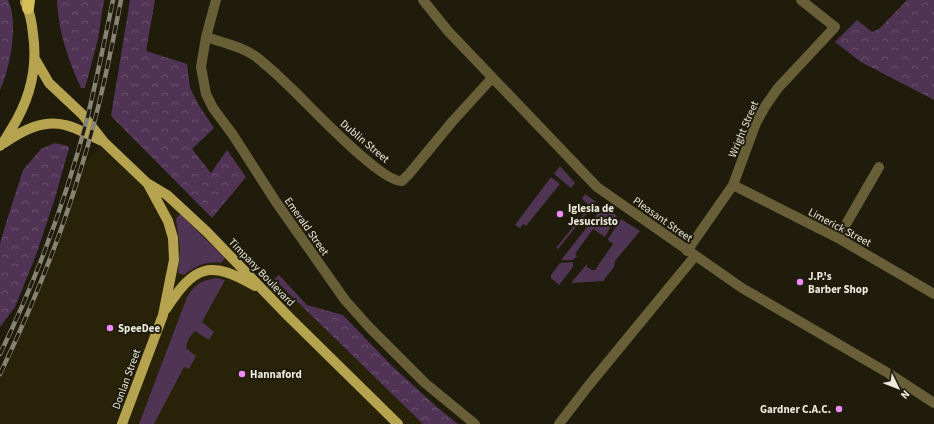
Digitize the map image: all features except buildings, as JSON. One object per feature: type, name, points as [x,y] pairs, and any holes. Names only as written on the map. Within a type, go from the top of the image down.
[{"type":"main road","points":[[1,145],[18,119],[28,97],[33,76],[35,59],[32,23],[27,3]]},
{"type":"main road","name":"Timpany Boulevard","points":[[35,59],[49,83],[82,114],[104,142],[148,183],[167,195],[207,232],[288,316],[398,424]]},
{"type":"main road","name":"Timpany Boulevard","points":[[1,145],[28,130],[47,124],[65,125],[104,142]]},
{"type":"main road","name":"Donlan Street","points":[[124,422],[162,315],[172,273],[174,246],[168,221],[148,183]]},
{"type":"main road","points":[[162,315],[186,282],[200,273],[210,270],[221,270],[238,276],[267,293]]},
{"type":"street","name":"Emerald Street","points":[[216,0],[206,37],[201,67],[206,94],[213,108],[233,135],[276,202],[356,314],[425,383],[475,424]]},
{"type":"street","name":"Pleasant Street","points":[[424,0],[448,31],[597,186],[742,288],[907,385],[934,403]]},
{"type":"street","name":"Wright Street","points":[[559,424],[691,253],[733,185],[756,123],[766,105],[778,88],[835,27],[801,0]]},
{"type":"street","name":"Dublin Street","points":[[206,37],[244,50],[258,58],[291,87],[359,154],[390,178],[398,181],[404,180],[452,122],[492,78]]},
{"type":"street","points":[[838,238],[879,167]]},
{"type":"street","name":"Limerick Street","points":[[733,185],[838,238],[934,294]]},
{"type":"shaded area","points":[[104,142],[264,289],[279,275],[307,305],[438,424],[0,424],[0,374],[18,336],[53,252],[82,166]]},
{"type":"green space","points":[[0,0],[8,0],[13,21],[13,33],[10,58],[0,90]]},
{"type":"green space","points":[[57,0],[104,0],[98,39],[85,88],[81,88],[64,45],[59,23]]},
{"type":"green space","points":[[130,0],[155,0],[146,51],[187,64],[190,88],[198,104],[214,128],[192,149],[211,173],[227,150],[246,177],[212,218],[111,116]]},
{"type":"green space","points":[[907,0],[934,0],[934,100],[861,62],[835,42],[857,20],[872,32],[879,29]]},
{"type":"green space","points":[[55,143],[68,146],[69,148],[55,198],[36,255],[15,307],[0,327],[0,244],[7,220],[23,170],[41,149]]},
{"type":"green space","points":[[560,166],[575,183],[571,188],[554,174]]},
{"type":"green space","points":[[551,177],[560,184],[526,226],[523,224],[520,228],[515,225]]},
{"type":"green space","points":[[585,194],[596,202],[558,249],[556,248],[590,206],[582,199]]},
{"type":"green space","points":[[603,207],[617,216],[605,237],[593,229],[575,254],[577,256],[573,260],[561,260]]},
{"type":"green space","points":[[180,214],[225,258],[221,263],[201,265],[184,275],[178,273],[180,248],[176,219]]},
{"type":"green space","points":[[621,219],[640,231],[615,261],[614,267],[603,281],[571,283],[587,264],[587,267],[595,270],[613,244],[608,239]]},
{"type":"green space","points":[[573,262],[573,267],[559,285],[551,278],[551,275],[560,263]]},
{"type":"green space","points":[[279,275],[307,305],[343,315],[391,365],[438,408],[458,424],[423,424],[274,279]]},
{"type":"green space","points":[[216,278],[225,280],[202,322],[214,332],[209,340],[195,331],[188,341],[186,348],[196,356],[189,369],[184,367],[154,424],[139,424],[187,297],[199,284]]},
{"type":"railway","points":[[0,354],[39,267],[71,176],[88,115],[113,0]]},
{"type":"railway","points":[[0,374],[45,271],[74,192],[99,104],[121,0]]},
{"type":"place","name":"Iglesia de Jesucristo","points":[[560,214]]},
{"type":"place","name":"J.P.'s Barber Shop","points":[[800,282]]},
{"type":"place","name":"SpeeDee","points":[[110,328]]},
{"type":"place","name":"Hannaford","points":[[242,374]]},
{"type":"place","name":"Gardner C.A.C.","points":[[839,409]]}]
